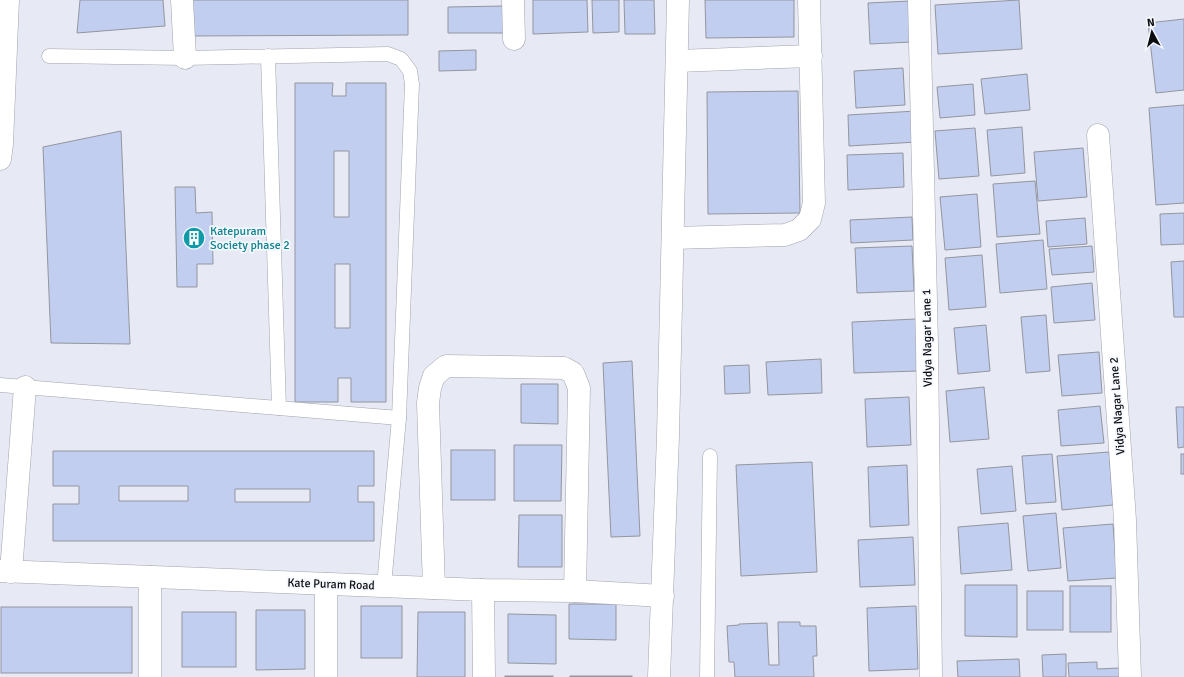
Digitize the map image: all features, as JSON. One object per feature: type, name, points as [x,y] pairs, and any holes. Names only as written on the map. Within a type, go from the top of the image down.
[{"type":"street","points":[[0,159],[2,144],[8,0]]},
{"type":"street","points":[[182,0],[185,58]]},
{"type":"street","points":[[513,0],[514,39]]},
{"type":"street","points":[[659,677],[668,436],[678,0]]},
{"type":"street","points":[[673,238],[786,235],[798,230],[810,219],[814,203],[810,0]]},
{"type":"street","name":"Vidya Nagar Lane 1","points":[[919,0],[928,344],[931,677]]},
{"type":"street","points":[[676,61],[811,56]]},
{"type":"street","name":"Vidya Nagar Lane 2","points":[[1098,135],[1125,520],[1130,677]]},
{"type":"street","points":[[434,588],[428,403],[430,388],[434,376],[446,366],[564,368],[573,373],[579,388],[575,590]]},
{"type":"street","points":[[5,571],[25,387]]},
{"type":"street","name":"Kate Puram Road","points":[[5,571],[483,590],[575,590],[663,596]]},
{"type":"street","points":[[150,577],[150,677]]},
{"type":"street","points":[[326,584],[326,677]]},
{"type":"street","points":[[483,590],[484,677]]},
{"type":"lane","points":[[48,56],[185,58],[388,54],[401,59],[410,71],[412,84],[399,418],[384,586]]},
{"type":"lane","points":[[268,56],[279,408]]},
{"type":"lane","points":[[0,385],[399,418]]},
{"type":"lane","points":[[707,677],[710,456]]},
{"type":"building","points":[[80,0],[163,0],[165,26],[77,33]]},
{"type":"building","points":[[187,0],[408,0],[408,35],[188,36]]},
{"type":"building","points":[[533,0],[587,0],[588,32],[533,34]]},
{"type":"building","points":[[592,0],[619,0],[619,32],[593,33]]},
{"type":"building","points":[[624,0],[654,0],[655,34],[625,34]]},
{"type":"building","points":[[705,0],[794,0],[794,37],[706,38]]},
{"type":"building","points":[[1019,0],[1022,49],[938,54],[935,5]]},
{"type":"building","points":[[910,1],[912,42],[870,44],[868,3]]},
{"type":"building","points":[[504,6],[505,33],[448,33],[448,7]]},
{"type":"building","points":[[1184,19],[1184,90],[1156,93],[1148,23]]},
{"type":"building","points":[[476,50],[476,70],[439,71],[439,51]]},
{"type":"building","points":[[903,68],[905,105],[856,108],[854,71]]},
{"type":"building","points":[[1027,74],[1030,110],[985,114],[981,79]]},
{"type":"building","points":[[295,83],[333,83],[332,96],[346,96],[346,83],[386,83],[386,402],[351,402],[351,378],[338,378],[338,402],[295,402]],"holes":[[[334,151],[349,151],[349,217],[334,217]],[[335,264],[350,264],[350,328],[335,328]]]},
{"type":"building","points":[[973,84],[975,115],[940,118],[937,87]]},
{"type":"building","points":[[798,91],[800,213],[708,214],[707,92]]},
{"type":"building","points":[[1184,105],[1184,203],[1156,205],[1149,108]]},
{"type":"building","points":[[916,111],[917,142],[849,146],[848,115]]},
{"type":"building","points":[[1022,127],[1025,173],[991,176],[987,130]]},
{"type":"building","points":[[975,128],[979,176],[939,179],[935,131]]},
{"type":"building","points":[[121,131],[130,344],[51,343],[43,147]]},
{"type":"building","points":[[1083,148],[1087,197],[1038,201],[1034,152]]},
{"type":"building","points":[[903,153],[904,187],[848,190],[847,155]]},
{"type":"building","points":[[1035,181],[1040,234],[997,237],[993,184]]},
{"type":"building","name":"Katepuram Society phase 2","points":[[175,187],[195,187],[196,213],[212,212],[213,264],[197,264],[197,287],[177,287]]},
{"type":"building","points":[[977,194],[981,247],[945,250],[940,197]]},
{"type":"building","points":[[1184,213],[1184,244],[1161,245],[1160,214]]},
{"type":"building","points":[[912,217],[913,240],[851,243],[850,220]]},
{"type":"building","points":[[1085,218],[1087,244],[1048,247],[1046,221]]},
{"type":"building","points":[[1043,240],[1047,289],[1000,293],[996,244]]},
{"type":"building","points":[[912,246],[914,291],[857,293],[855,248]]},
{"type":"building","points":[[1092,246],[1094,272],[1052,275],[1049,249]]},
{"type":"building","points":[[982,255],[986,307],[949,310],[945,258]]},
{"type":"building","points":[[1184,261],[1184,317],[1174,317],[1171,262]]},
{"type":"building","points":[[1092,283],[1095,320],[1054,323],[1051,287]]},
{"type":"building","points":[[1046,315],[1050,371],[1026,373],[1021,317]]},
{"type":"building","points":[[916,319],[918,371],[854,373],[852,322]]},
{"type":"building","points":[[986,325],[990,371],[958,374],[954,328]]},
{"type":"building","points":[[1099,352],[1102,393],[1062,396],[1058,355]]},
{"type":"building","points":[[821,359],[822,393],[768,395],[766,362]]},
{"type":"building","points":[[632,361],[640,536],[611,537],[603,363]]},
{"type":"building","points":[[749,365],[750,393],[725,394],[724,366]]},
{"type":"building","points":[[521,384],[558,384],[558,424],[521,423]]},
{"type":"building","points":[[984,387],[989,439],[950,442],[946,391]]},
{"type":"building","points":[[909,397],[911,445],[867,447],[865,399]]},
{"type":"building","points":[[1100,406],[1104,443],[1061,446],[1058,410]]},
{"type":"building","points":[[1176,407],[1184,407],[1184,447],[1178,448]]},
{"type":"building","points":[[514,445],[562,445],[561,501],[514,501]]},
{"type":"building","points":[[451,450],[495,450],[495,500],[451,500]]},
{"type":"building","points":[[53,451],[374,451],[374,486],[358,486],[358,502],[374,502],[374,541],[53,541],[53,504],[79,504],[79,486],[53,486]],"holes":[[[119,486],[188,486],[188,501],[119,501]],[[235,489],[310,489],[310,502],[235,502]]]},
{"type":"building","points":[[1109,452],[1113,505],[1062,510],[1057,456]]},
{"type":"building","points":[[1052,454],[1056,502],[1026,504],[1022,456]]},
{"type":"building","points":[[1181,454],[1184,454],[1184,474],[1181,474]]},
{"type":"building","points":[[812,462],[817,572],[741,576],[736,465]]},
{"type":"building","points":[[907,465],[909,525],[870,527],[868,467]]},
{"type":"building","points":[[1012,466],[1016,511],[981,514],[977,469]]},
{"type":"building","points":[[1056,513],[1061,568],[1028,571],[1023,516]]},
{"type":"building","points":[[519,515],[562,515],[562,567],[518,567]]},
{"type":"building","points":[[1008,523],[1012,570],[961,574],[958,527]]},
{"type":"building","points":[[1113,524],[1117,578],[1068,581],[1063,528]]},
{"type":"building","points":[[913,537],[915,585],[860,587],[858,540]]},
{"type":"building","points":[[965,585],[1017,585],[1017,637],[965,636]]},
{"type":"building","points":[[1070,586],[1111,586],[1111,632],[1070,632]]},
{"type":"building","points":[[1027,591],[1063,591],[1063,630],[1027,630]]},
{"type":"building","points":[[569,604],[616,604],[616,640],[569,639]]},
{"type":"building","points":[[361,606],[402,606],[402,658],[361,658]]},
{"type":"building","points":[[916,606],[918,669],[869,671],[867,608]]},
{"type":"building","points":[[1,607],[132,607],[132,673],[1,673]]},
{"type":"building","points":[[256,610],[305,610],[305,669],[256,670]]},
{"type":"building","points":[[182,612],[236,612],[236,667],[182,667]]},
{"type":"building","points":[[418,612],[465,612],[465,677],[417,677]]},
{"type":"building","points":[[508,614],[556,615],[556,664],[508,663]]},
{"type":"building","points":[[778,622],[800,622],[800,626],[816,626],[817,656],[813,656],[814,677],[735,677],[734,662],[729,662],[727,626],[767,623],[769,665],[779,665]]},
{"type":"building","points":[[1066,654],[1066,677],[1043,677],[1042,655]]},
{"type":"building","points":[[1019,659],[1020,677],[958,677],[957,661]]},
{"type":"building","points":[[1097,662],[1097,669],[1120,668],[1120,677],[1069,677],[1068,663]]},
{"type":"building","points":[[553,676],[553,677],[505,677]]},
{"type":"building","points":[[632,676],[632,677],[570,677]]},
{"type":"place","name":"Katepuram Society phase 2","points":[[194,238]]}]
